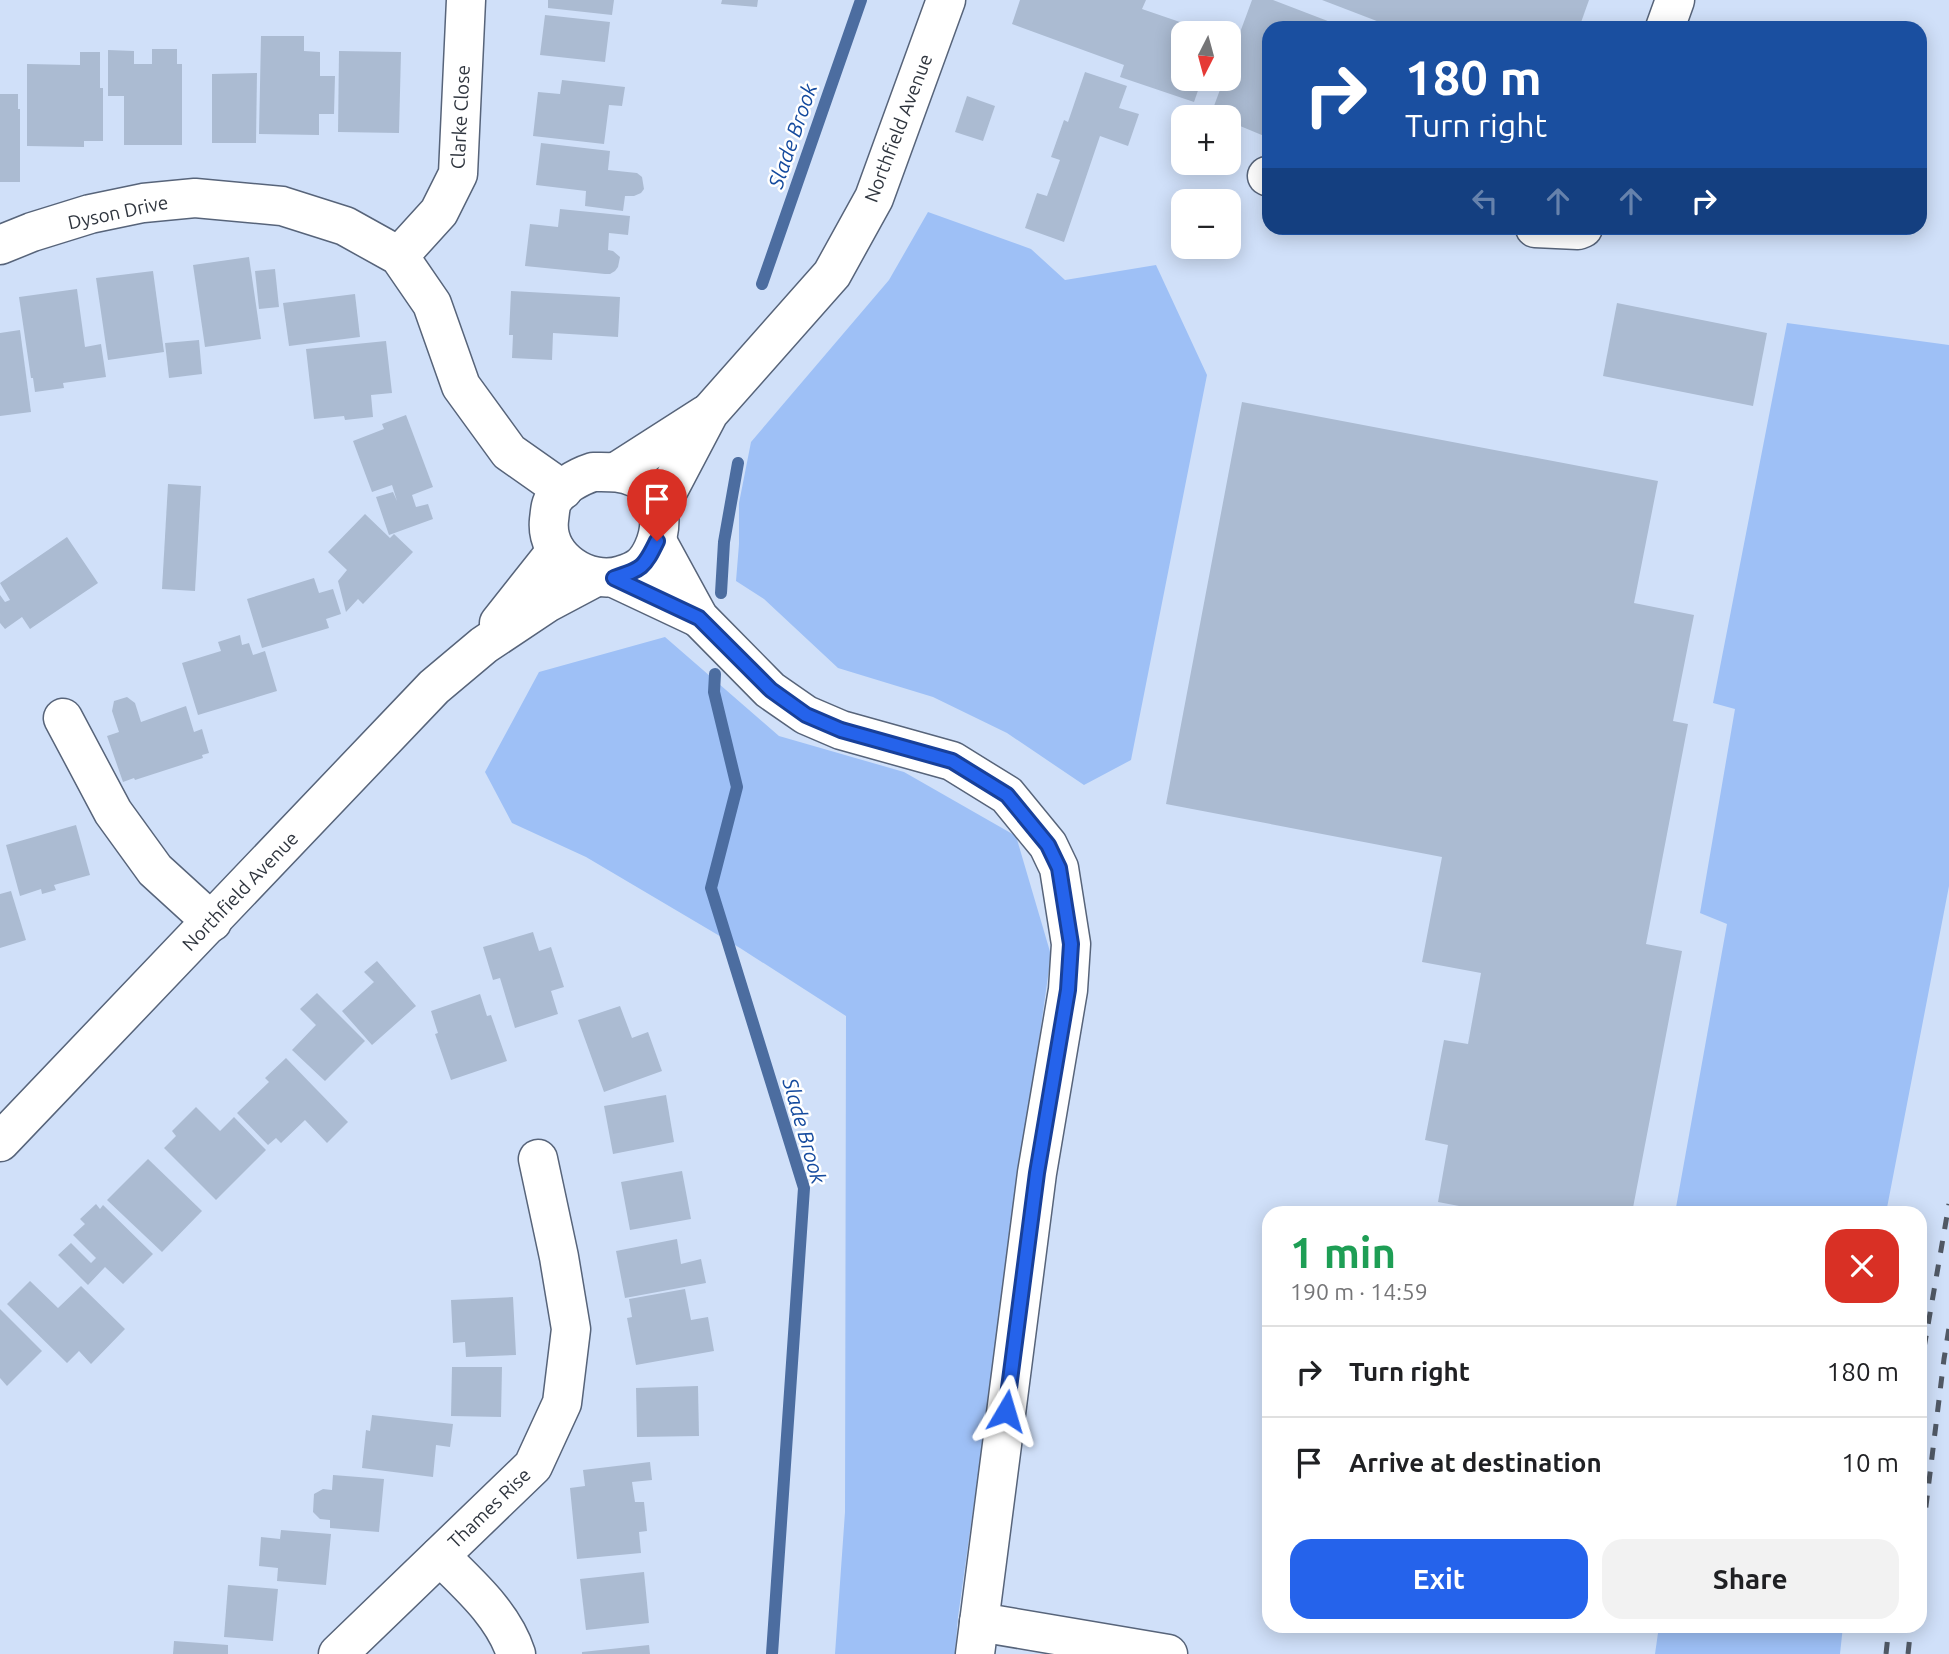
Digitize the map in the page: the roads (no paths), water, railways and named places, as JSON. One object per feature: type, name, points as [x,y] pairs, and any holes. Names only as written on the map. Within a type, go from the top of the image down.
[{"type":"street","name":"Clarke Close","points":[[399,256],[439,212],[458,174],[466,0]]},
{"type":"street","name":"Northfield Avenue","points":[[615,472],[709,412],[832,274],[874,198],[946,0]]},
{"type":"street","points":[[1668,21],[1675,0]]},
{"type":"street","name":"Dyson Drive","points":[[0,246],[32,232],[90,214],[143,203],[195,198],[282,206],[345,226],[399,256],[432,304],[461,386],[509,452],[563,489]]},
{"type":"street","name":"Northfield Avenue","points":[[658,524],[709,412]]},
{"type":"street","points":[[699,618],[572,567],[556,551],[551,539],[548,525],[553,500],[575,478],[593,472],[615,472],[636,478],[650,489],[658,524],[699,618],[771,690],[806,715],[841,730],[952,761],[1007,795],[1048,845],[1059,868],[1071,944],[1068,990],[1037,1173],[977,1638],[1168,1654]]},
{"type":"street","points":[[605,578],[631,573],[647,562],[658,524]]},
{"type":"street","name":"Northfield Avenue","points":[[484,645],[556,551]]},
{"type":"street","name":"Northfield Avenue","points":[[0,1142],[434,687],[484,645],[547,603],[605,578]]},
{"type":"street","points":[[63,718],[113,812],[155,870],[212,922]]},
{"type":"street","name":"Thames Rise","points":[[338,1654],[533,1466],[562,1403],[571,1329],[538,1159]]},
{"type":"street","points":[[440,1556],[484,1599],[503,1626],[516,1654]]},
{"type":"waterway","name":"Slade Brook","points":[[762,284],[861,0]]},
{"type":"waterway","name":"Slade Brook","points":[[721,593],[724,542],[738,463]]},
{"type":"waterway","name":"Slade Brook","points":[[715,674],[714,692],[737,787],[711,888],[804,1188],[772,1654]]},
{"type":"railway","points":[[1927,1331],[1949,1204]]},
{"type":"railway","points":[[1927,1498],[1949,1328]]},
{"type":"railway","points":[[1886,1654],[1888,1633]]},
{"type":"railway","points":[[1908,1654],[1910,1633]]}]
